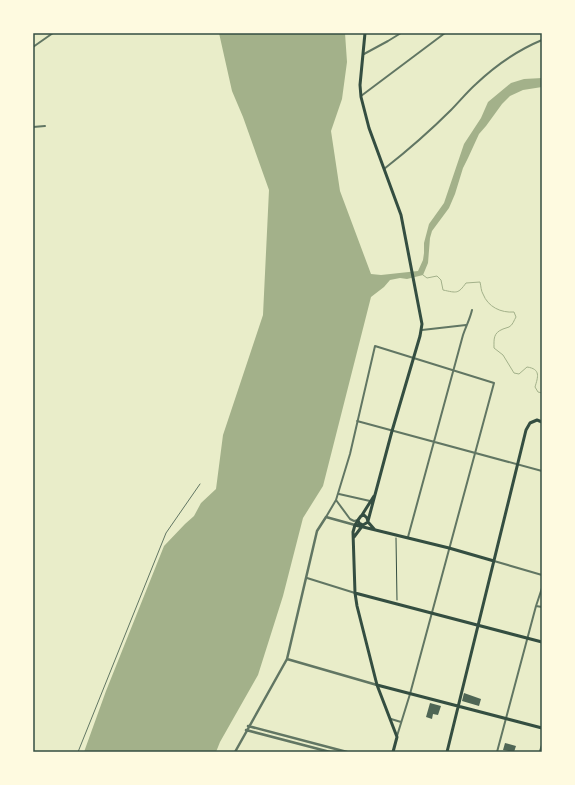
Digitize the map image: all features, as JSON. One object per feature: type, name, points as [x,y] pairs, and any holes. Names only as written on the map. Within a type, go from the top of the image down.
[{"type":"main road","points":[[354,537],[362,526],[368,521],[392,430],[422,330],[420,310],[401,215],[369,128],[361,97],[360,85],[365,33]]},
{"type":"main road","points":[[447,752],[526,430],[530,423],[537,420],[542,422]]},
{"type":"main road","points":[[376,492],[355,525],[355,593],[359,617],[377,685],[397,737],[393,752]]},
{"type":"main road","points":[[362,515],[367,516],[368,521],[375,530]]},
{"type":"main road","points":[[358,520],[362,526]]},
{"type":"main road","points":[[355,525],[449,548],[494,561]]},
{"type":"main road","points":[[355,593],[542,642]]},
{"type":"main road","points":[[376,680],[383,686]]},
{"type":"main road","points":[[377,685],[542,728]]},
{"type":"main road","points":[[381,695],[383,686]]},
{"type":"street","points":[[33,47],[53,33]]},
{"type":"street","points":[[364,54],[401,33]]},
{"type":"street","points":[[361,97],[445,33]]},
{"type":"street","points":[[384,169],[430,129],[498,65],[542,40]]},
{"type":"street","points":[[33,128],[45,126]]},
{"type":"street","points":[[408,538],[466,325],[468,324],[472,310]]},
{"type":"street","points":[[422,330],[466,325]]},
{"type":"street","points":[[235,752],[248,726],[287,659],[317,531],[336,500],[350,454],[374,346],[494,383],[397,737]]},
{"type":"street","points":[[357,421],[542,471]]},
{"type":"street","points":[[338,494],[370,501]]},
{"type":"street","points":[[336,500],[350,519],[354,521],[358,520]]},
{"type":"street","points":[[326,517],[355,525]]},
{"type":"street","points":[[494,561],[542,575]]},
{"type":"street","points":[[307,578],[355,593]]},
{"type":"street","points":[[497,752],[542,588]]},
{"type":"street","points":[[536,606],[542,607]]},
{"type":"street","points":[[287,659],[377,685]]},
{"type":"street","points":[[390,719],[401,722]]},
{"type":"street","points":[[248,726],[348,752]]},
{"type":"street","points":[[246,730],[330,752],[331,748]]},
{"type":"street","points":[[270,736],[272,732]]},
{"type":"street","points":[[540,752],[542,746]]},
{"type":"lane","points":[[78,752],[166,533],[200,484]]},
{"type":"path","points":[[396,535],[397,604]]},
{"type":"shaded area","points":[[219,33],[345,33],[347,62],[342,99],[331,131],[340,191],[371,274],[381,275],[418,271],[423,260],[424,243],[429,224],[444,203],[464,144],[481,118],[488,102],[511,83],[524,79],[542,78],[542,87],[523,90],[510,96],[479,134],[463,168],[449,208],[432,231],[428,263],[423,275],[407,279],[400,278],[390,280],[384,287],[371,297],[323,486],[303,518],[283,596],[258,675],[220,742],[216,752],[84,752],[106,691],[164,546],[194,516],[201,503],[216,489],[223,435],[263,315],[269,190],[243,117],[232,91]]},
{"type":"building","points":[[464,693],[481,699],[479,706],[462,701]]},
{"type":"building","points":[[430,703],[441,706],[438,715],[433,714],[432,719],[426,717]]},
{"type":"building","points":[[505,743],[516,746],[514,752],[503,750]]},
{"type":"waterway","points":[[423,275],[427,278],[437,276],[441,280],[443,290],[451,292],[459,291],[466,283],[480,282],[482,293],[485,299],[492,306],[500,310],[514,312],[516,317],[512,325],[497,332],[494,339],[494,348],[503,355],[514,373],[519,374],[527,367],[535,370],[537,374],[535,387],[538,392],[542,393]]}]
